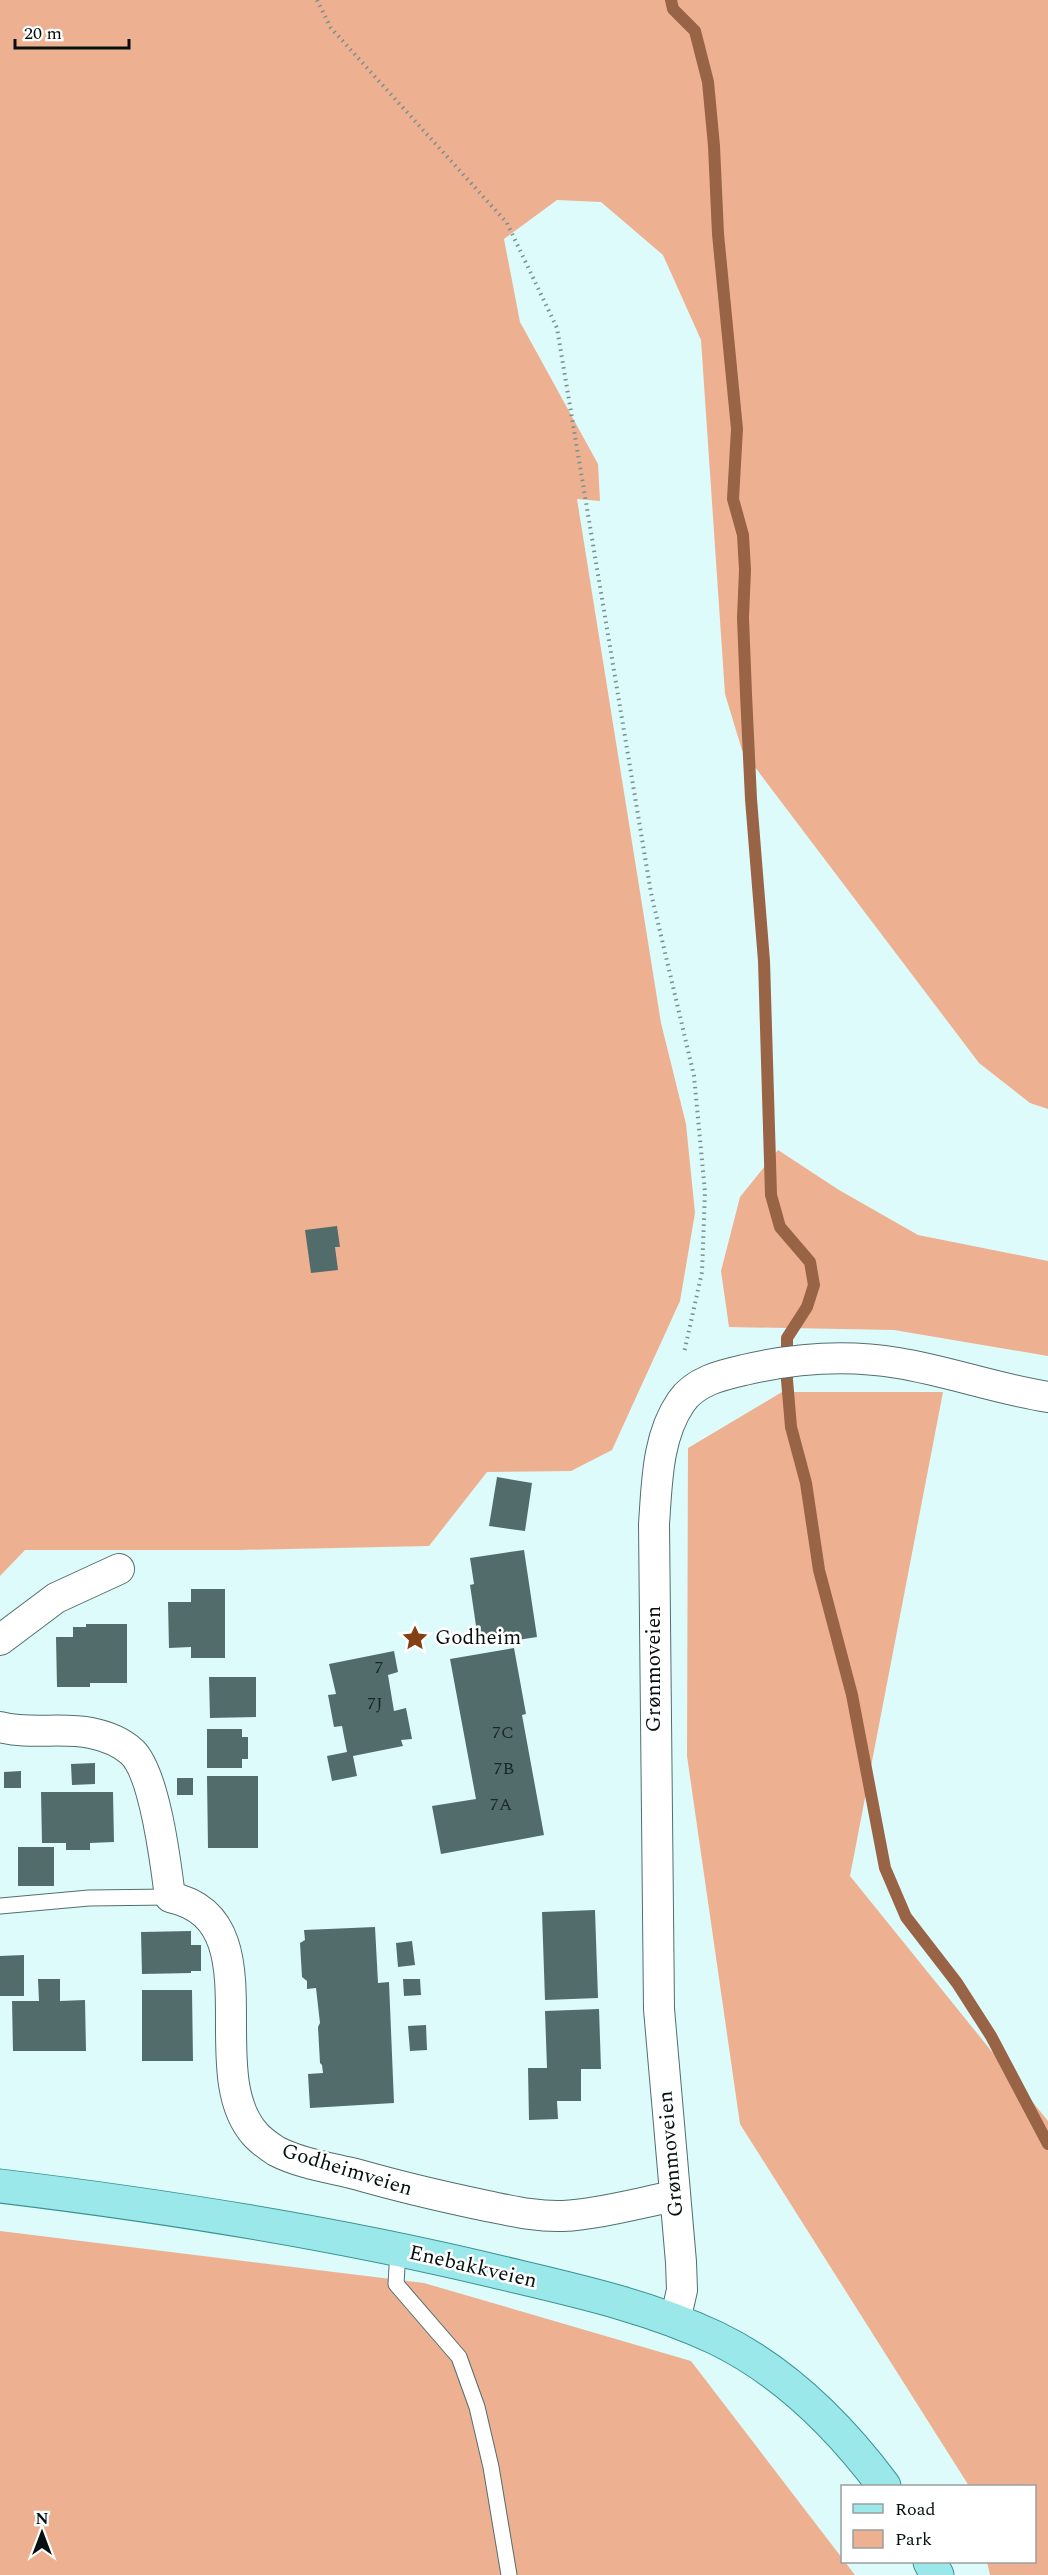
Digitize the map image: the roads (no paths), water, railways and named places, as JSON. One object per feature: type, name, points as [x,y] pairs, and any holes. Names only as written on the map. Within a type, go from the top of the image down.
[{"type":"main road","name":"Enebakkveien","points":[[0,2186],[289,2227],[542,2283],[623,2304],[675,2321],[717,2339],[783,2381],[838,2431],[863,2458],[883,2485]]},
{"type":"street","name":"Grønmoveien","points":[[675,2321],[682,2290],[681,2262],[659,2009],[656,1873],[654,1524],[658,1467],[666,1433],[682,1401],[697,1386],[718,1376],[788,1360],[820,1357],[897,1362],[1015,1392],[1048,1397]]},
{"type":"street","points":[[0,1640],[56,1598],[119,1569]]},
{"type":"street","points":[[0,1727],[15,1731],[89,1733],[113,1739],[132,1752],[142,1766],[156,1813],[170,1897]]},
{"type":"street","name":"Godheimveien","points":[[170,1897],[188,1901],[206,1912],[217,1928],[226,1952],[230,1988],[232,2086],[255,2134],[276,2151],[310,2163],[438,2196],[531,2215],[563,2216],[675,2196]]},
{"type":"lane","name":"Godheimveien","points":[[0,1906],[89,1898],[170,1897]]},
{"type":"lane","points":[[398,2250],[396,2284],[459,2357],[477,2407],[491,2467],[509,2575]]},
{"type":"waterway","points":[[671,0],[673,9],[695,31],[708,82],[714,146],[718,234],[737,429],[733,499],[743,535],[745,570],[743,618],[746,694],[751,799],[764,961],[771,1195],[780,1227],[810,1262],[814,1285],[807,1307],[787,1338],[787,1380],[791,1427],[806,1483],[819,1570],[852,1695],[885,1868],[906,1917],[957,1983],[991,2036],[1048,2144]]},
{"type":"place","name":"Godheim","points":[[415,1638]]}]
